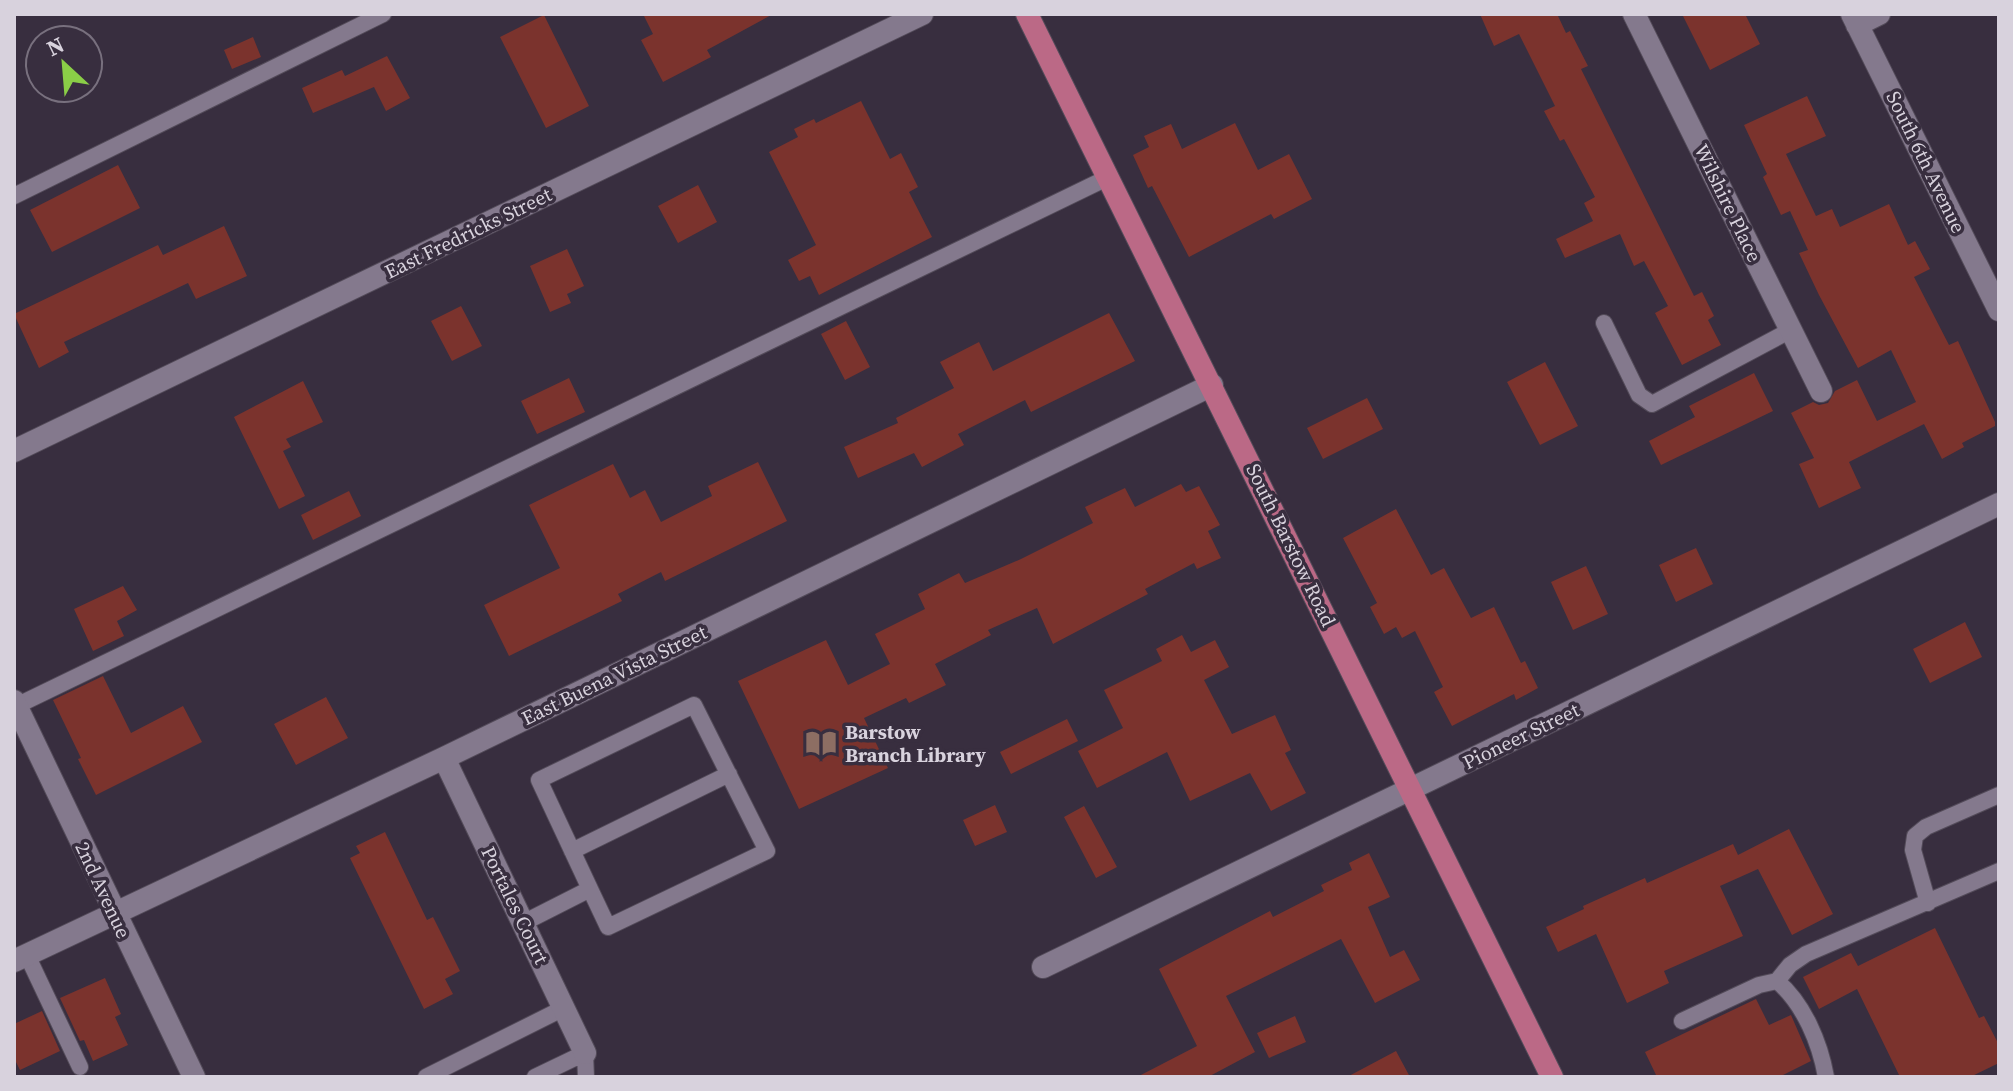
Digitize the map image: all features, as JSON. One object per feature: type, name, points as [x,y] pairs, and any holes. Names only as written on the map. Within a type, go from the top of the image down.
[{"type":"main road","name":"South Barstow Road","points":[[1027,14],[1552,1077]]},
{"type":"street","name":"East Fredricks Street","points":[[14,451],[922,14]]},
{"type":"street","name":"Wilshire Place","points":[[1634,14],[1821,391]]},
{"type":"street","points":[[1855,19],[1879,14]]},
{"type":"street","name":"South 6th Avenue","points":[[1855,19],[1999,310]]},
{"type":"street","name":"East Buena Vista Street","points":[[20,958],[444,758],[1212,385]]},
{"type":"street","name":"Pioneer Street","points":[[1043,967],[1999,504]]},
{"type":"street","name":"2nd Avenue","points":[[15,704],[194,1077]]},
{"type":"street","name":"Portales Court","points":[[444,758],[585,1053]]},
{"type":"lane","points":[[14,196],[383,14]]},
{"type":"lane","points":[[15,704],[1109,177]]},
{"type":"lane","points":[[1604,323],[1639,395],[1652,404],[1791,330]]},
{"type":"lane","points":[[694,705],[729,774],[767,851],[608,927],[539,780],[694,705]]},
{"type":"lane","points":[[572,851],[729,774]]},
{"type":"lane","points":[[1928,903],[1913,850],[1915,836],[1926,827],[1999,795]]},
{"type":"lane","points":[[1682,1021],[1759,985],[1777,981],[1790,965],[1806,954],[1999,871]]},
{"type":"lane","points":[[523,923],[590,889]]},
{"type":"lane","points":[[20,958],[80,1067]]},
{"type":"lane","points":[[1777,981],[1792,993],[1821,1053],[1826,1077]]},
{"type":"lane","points":[[426,1077],[564,1008]]},
{"type":"lane","points":[[535,1077],[585,1053],[586,1077]]},
{"type":"building","points":[[643,14],[773,14],[707,50],[711,57],[663,82],[641,40],[653,34]]},
{"type":"building","points":[[1480,14],[1562,14],[1558,16],[1566,33],[1570,31],[1588,66],[1581,69],[1694,296],[1702,292],[1714,316],[1708,320],[1721,345],[1682,365],[1655,313],[1668,306],[1644,261],[1634,266],[1620,234],[1565,258],[1556,239],[1593,221],[1584,203],[1595,197],[1564,139],[1560,141],[1544,111],[1555,106],[1519,34],[1494,46]]},
{"type":"building","points":[[1682,14],[1745,14],[1760,44],[1710,70]]},
{"type":"building","points":[[544,15],[589,106],[546,128],[500,37]]},
{"type":"building","points":[[253,37],[261,57],[232,69],[224,50]]},
{"type":"building","points":[[387,56],[410,98],[386,111],[374,87],[313,113],[302,88],[342,70],[345,76]]},
{"type":"building","points":[[1807,96],[1826,136],[1786,154],[1816,216],[1832,209],[1840,227],[1889,204],[1908,245],[1915,241],[1930,269],[1914,277],[1949,345],[1958,341],[1995,422],[1995,426],[1962,443],[1964,447],[1942,459],[1924,424],[1849,462],[1861,488],[1819,508],[1799,464],[1814,458],[1791,413],[1813,402],[1819,405],[1828,403],[1835,391],[1857,380],[1877,421],[1916,402],[1891,350],[1858,368],[1799,253],[1808,250],[1790,211],[1781,215],[1763,177],[1767,174],[1744,125]]},
{"type":"building","points":[[861,101],[890,159],[901,153],[918,187],[909,192],[932,237],[819,295],[810,276],[799,281],[788,260],[816,245],[769,152],[798,137],[794,129],[814,119],[816,123]]},
{"type":"building","points":[[1235,123],[1258,170],[1289,154],[1312,199],[1274,219],[1271,214],[1189,257],[1152,186],[1148,188],[1133,155],[1149,147],[1144,136],[1171,124],[1182,149]]},
{"type":"building","points":[[118,165],[140,208],[52,252],[30,210]]},
{"type":"building","points":[[698,185],[717,222],[678,243],[658,206]]},
{"type":"building","points":[[224,226],[247,276],[196,299],[188,283],[64,342],[69,352],[39,368],[14,314],[158,245],[163,255]]},
{"type":"building","points":[[567,249],[584,286],[567,294],[571,303],[550,312],[530,266]]},
{"type":"building","points":[[461,306],[482,346],[452,361],[431,321]]},
{"type":"building","points":[[1109,313],[1135,361],[1031,412],[1025,400],[958,434],[964,445],[922,467],[914,453],[858,478],[844,447],[898,423],[896,418],[954,388],[940,362],[979,342],[993,371]]},
{"type":"building","points":[[846,321],[870,367],[845,380],[821,334]]},
{"type":"building","points":[[1545,362],[1578,426],[1540,445],[1507,382]]},
{"type":"building","points":[[1754,373],[1773,411],[1661,465],[1649,441],[1695,417],[1689,406]]},
{"type":"building","points":[[569,378],[585,412],[537,434],[521,401]]},
{"type":"building","points":[[303,381],[323,422],[286,439],[291,447],[283,451],[305,496],[279,509],[234,417]]},
{"type":"building","points":[[1367,398],[1383,429],[1323,459],[1307,428]]},
{"type":"building","points":[[758,462],[787,521],[665,581],[661,572],[618,594],[622,601],[509,656],[484,605],[560,568],[529,505],[613,464],[630,498],[645,490],[661,522],[712,496],[708,486]]},
{"type":"building","points":[[1181,484],[1186,492],[1199,486],[1220,525],[1208,531],[1221,558],[1197,569],[1194,563],[1145,589],[1148,594],[1053,644],[1037,608],[988,630],[991,635],[935,664],[946,685],[909,703],[906,698],[864,718],[888,768],[799,809],[738,681],[826,640],[848,685],[890,664],[875,634],[925,609],[918,594],[959,573],[965,583],[1093,523],[1085,507],[1125,488],[1135,507]]},
{"type":"building","points":[[349,491],[361,516],[313,540],[301,515]]},
{"type":"building","points":[[1396,509],[1431,575],[1444,568],[1471,618],[1494,607],[1521,663],[1525,661],[1538,688],[1516,700],[1514,694],[1452,726],[1434,692],[1443,687],[1415,631],[1402,638],[1396,627],[1384,634],[1370,607],[1377,603],[1343,538]]},
{"type":"building","points":[[1696,548],[1713,584],[1676,602],[1659,565]]},
{"type":"building","points":[[1586,566],[1608,614],[1573,630],[1551,582]]},
{"type":"building","points":[[123,586],[137,610],[117,621],[124,636],[93,651],[74,609]]},
{"type":"building","points":[[1965,622],[1982,657],[1930,683],[1913,649]]},
{"type":"building","points":[[1182,635],[1191,652],[1215,640],[1229,667],[1204,680],[1232,734],[1275,715],[1291,750],[1285,753],[1306,793],[1271,811],[1250,773],[1190,801],[1167,752],[1097,788],[1078,751],[1123,728],[1104,690],[1162,661],[1156,649]]},
{"type":"building","points":[[103,676],[131,733],[183,706],[202,742],[96,795],[53,700]]},
{"type":"building","points":[[326,697],[348,738],[296,765],[274,724]]},
{"type":"building","points":[[1067,719],[1078,741],[1011,774],[1000,752]]},
{"type":"building","points":[[995,805],[1007,832],[975,846],[963,820]]},
{"type":"building","points":[[1084,806],[1117,867],[1096,878],[1064,817]]},
{"type":"building","points":[[1789,829],[1833,914],[1792,935],[1758,869],[1720,886],[1743,936],[1664,971],[1669,983],[1627,1003],[1596,934],[1558,952],[1546,927],[1584,909],[1583,906],[1645,878],[1647,883],[1733,844],[1738,855]]},
{"type":"building","points":[[385,832],[427,920],[433,917],[460,971],[445,979],[453,994],[424,1009],[350,858],[360,853],[356,846]]},
{"type":"building","points":[[1369,853],[1390,897],[1368,907],[1390,957],[1404,950],[1420,980],[1375,1003],[1341,939],[1226,996],[1255,1052],[1208,1077],[1137,1077],[1197,1046],[1159,969],[1270,911],[1273,917],[1324,891],[1321,885],[1352,870],[1349,863]]},
{"type":"building","points":[[1935,928],[1979,1018],[1984,1016],[1999,1045],[1999,1063],[1970,1077],[1900,1077],[1857,989],[1819,1009],[1803,977],[1851,953],[1858,966]]},
{"type":"building","points":[[105,978],[121,1014],[115,1017],[128,1045],[93,1061],[60,998]]},
{"type":"building","points":[[1756,999],[1769,1025],[1791,1015],[1811,1061],[1779,1077],[1657,1077],[1645,1052]]},
{"type":"building","points":[[42,1011],[60,1051],[20,1070],[14,1058],[14,1024]]},
{"type":"building","points":[[1295,1016],[1306,1042],[1269,1058],[1257,1033]]},
{"type":"building","points":[[1396,1051],[1410,1077],[1347,1077]]},
{"type":"place","name":"Barstow Branch Library","points":[[821,743]]}]
